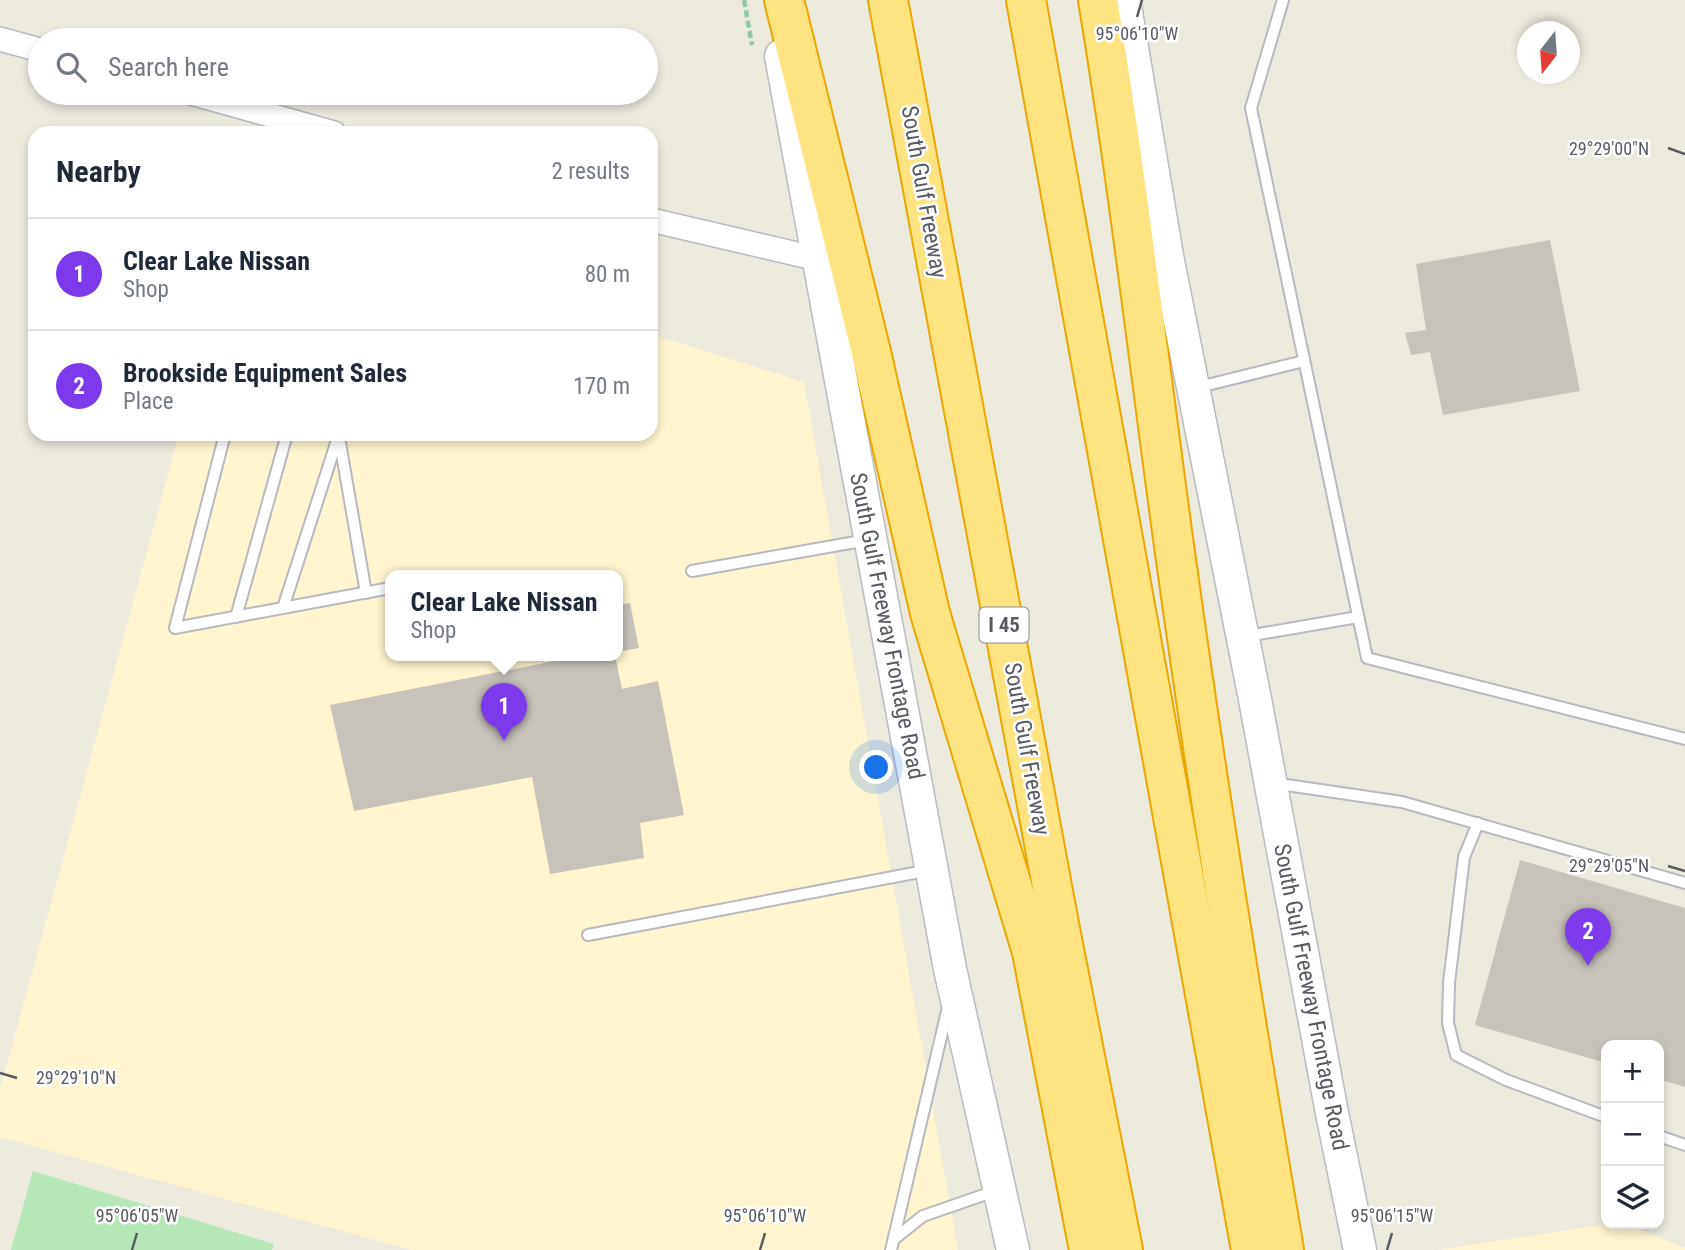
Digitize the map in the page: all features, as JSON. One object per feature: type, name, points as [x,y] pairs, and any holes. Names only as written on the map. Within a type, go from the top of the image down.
[{"type":"highway","points":[[784,0],[872,352],[930,613],[1032,952],[1089,1250]]},
{"type":"highway","name":"South Gulf Freeway","points":[[888,0],[1056,910],[1123,1250]]},
{"type":"highway","points":[[1026,0],[1251,1250]]},
{"type":"highway","points":[[1098,0],[1117,116],[1178,575],[1249,1048],[1284,1250]]},
{"type":"main road","name":"South Gulf Freeway Frontage Road","points":[[770,0],[932,870],[1013,1250]]},
{"type":"main road","name":"South Gulf Freeway Frontage Road","points":[[1124,0],[1167,256],[1360,1250]]},
{"type":"street","points":[[0,39],[28,47]]},
{"type":"street","points":[[234,105],[309,126]]},
{"type":"street","points":[[658,222],[818,259]]},
{"type":"lane","points":[[1283,0],[1251,108],[1367,658],[1685,739]]},
{"type":"lane","points":[[1193,389],[1304,361]]},
{"type":"lane","points":[[223,441],[174,628],[385,589]]},
{"type":"lane","points":[[236,617],[285,441]]},
{"type":"lane","points":[[283,608],[337,441]]},
{"type":"lane","points":[[340,441],[366,593]]},
{"type":"lane","points":[[692,571],[870,540]]},
{"type":"lane","points":[[1242,636],[1358,617]]},
{"type":"lane","points":[[1270,783],[1402,802],[1685,883]]},
{"type":"lane","points":[[1478,823],[1464,857],[1449,983],[1448,1023],[1456,1055],[1506,1080],[1601,1115]]},
{"type":"lane","points":[[588,935],[932,870]]},
{"type":"lane","points":[[893,1245],[954,982]]},
{"type":"lane","points":[[1664,1138],[1685,1145]]},
{"type":"lane","points":[[893,1245],[923,1216],[999,1190]]},
{"type":"shaded area","points":[[658,336],[804,382],[958,1250],[411,1250],[0,1137],[0,1090],[177,441],[658,441]]},
{"type":"shaded area","points":[[1601,1225],[1601,1229],[1638,1229],[1685,1248],[1685,1250],[1437,1250]]},
{"type":"green space","points":[[33,1171],[274,1244],[272,1250],[11,1250]]},
{"type":"building","points":[[1550,240],[1580,391],[1443,415],[1430,352],[1411,355],[1405,333],[1426,330],[1416,264]]},
{"type":"building","points":[[630,603],[639,648],[623,651],[623,604]]},
{"type":"building","points":[[555,661],[616,661],[622,689],[658,681],[684,815],[640,823],[644,858],[550,874],[532,777],[354,811],[330,705]]},
{"type":"building","points":[[1520,860],[1685,908],[1685,1087],[1664,1081],[1664,1040],[1601,1040],[1601,1062],[1475,1025]]},
{"type":"place","name":"Clear Lake Nissan","points":[[504,741]]},
{"type":"place","name":"Brookside Equipment Sales","points":[[1588,966]]}]
